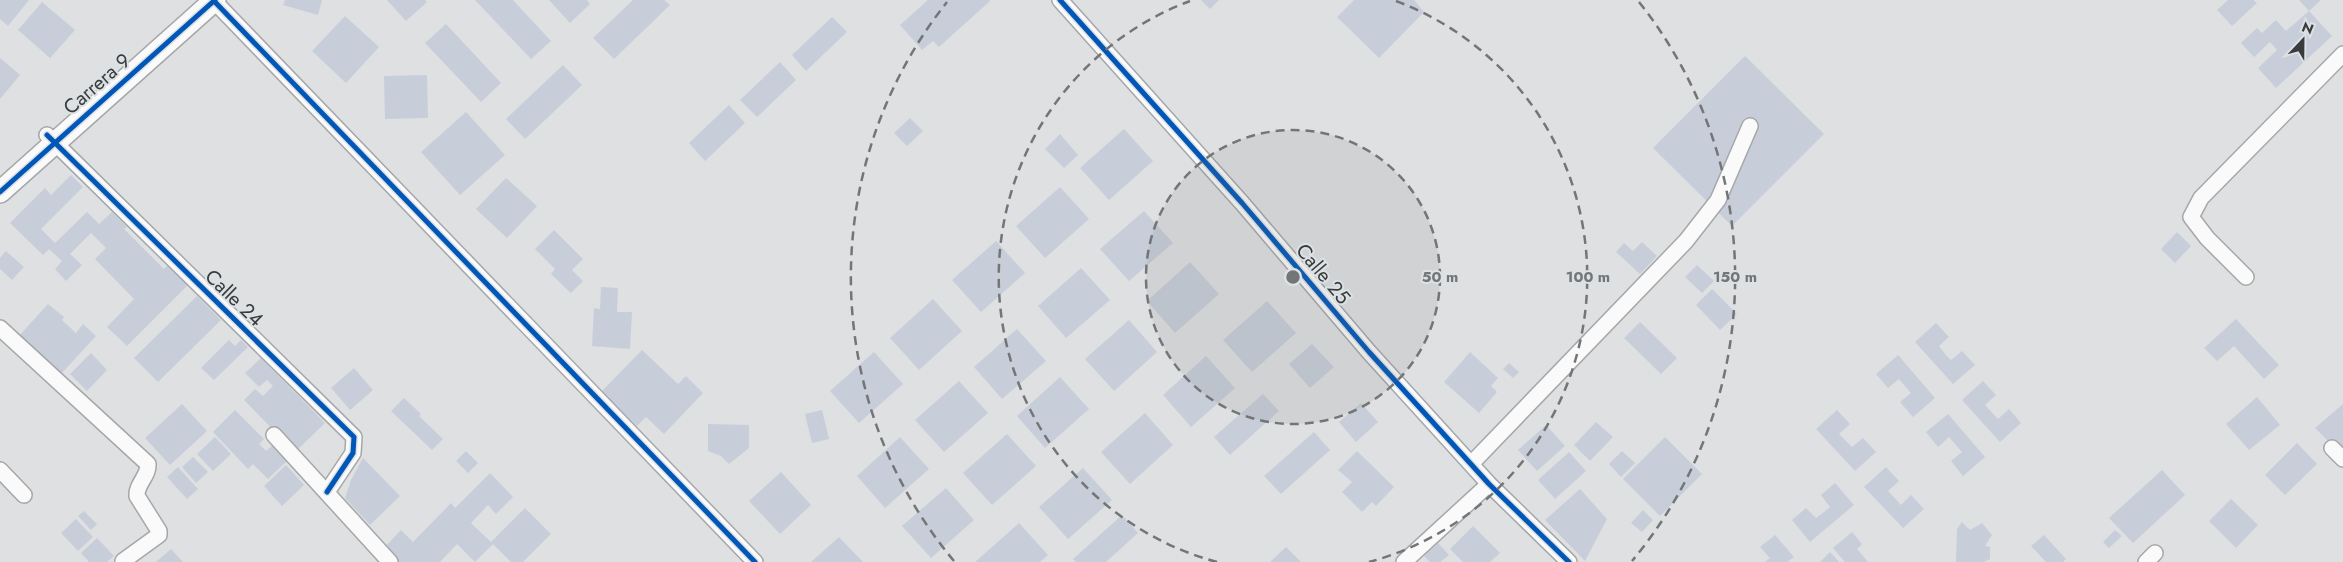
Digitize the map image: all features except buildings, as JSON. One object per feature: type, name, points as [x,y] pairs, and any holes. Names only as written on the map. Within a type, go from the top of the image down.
[{"type":"main road","name":"Carrera 9","points":[[0,192],[50,139],[215,1]]},
{"type":"street","name":"Calle 25","points":[[1060,0],[1242,203],[1369,352],[1472,462],[1489,484],[1569,562]]},
{"type":"street","points":[[215,1],[755,562]]},
{"type":"street","points":[[2246,277],[2207,238],[2191,217],[2201,198],[2343,54]]},
{"type":"street","points":[[1472,462],[1686,241],[1718,200],[1750,126]]},
{"type":"street","name":"Calle 24","points":[[50,139],[354,437],[353,453],[327,492]]},
{"type":"street","points":[[0,328],[148,464],[149,471],[137,491],[137,496],[159,531],[159,535],[123,561]]},
{"type":"street","points":[[274,435],[390,562]]},
{"type":"street","points":[[2332,448],[2343,459]]},
{"type":"street","points":[[0,470],[24,495]]},
{"type":"street","points":[[1404,562],[1489,484]]},
{"type":"cycle path","points":[[0,192],[215,0]]},
{"type":"cycle path","points":[[1060,0],[1242,203],[1369,352],[1489,484],[1569,562]]},
{"type":"cycle path","points":[[214,1],[755,562]]},
{"type":"cycle path","points":[[47,135],[354,437],[353,453],[327,492]]}]
